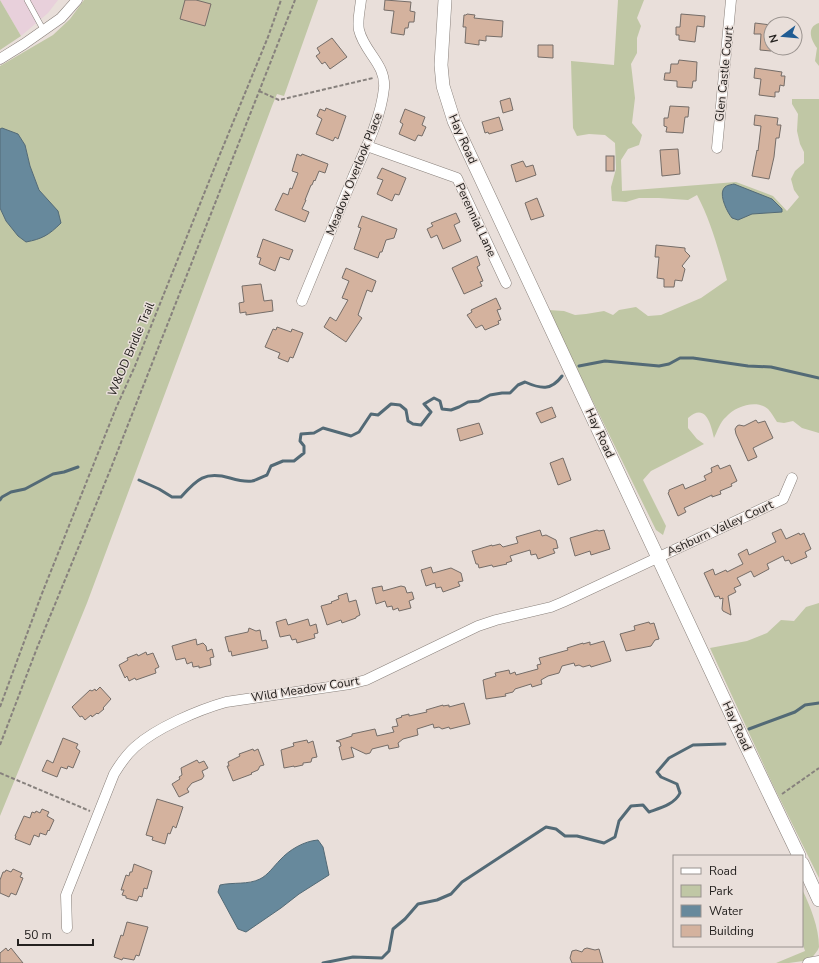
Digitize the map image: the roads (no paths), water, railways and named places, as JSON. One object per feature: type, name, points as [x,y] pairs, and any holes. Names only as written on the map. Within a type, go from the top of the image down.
[{"type":"street","points":[[0,59],[44,31],[61,18],[77,0]]},
{"type":"street","name":"Meadow Overlook Place","points":[[302,301],[367,146],[379,112],[384,88],[383,75],[379,64],[359,30],[361,0]]},
{"type":"street","name":"Hay Road","points":[[444,0],[441,64],[443,86],[454,121],[799,855]]},
{"type":"street","name":"Glen Castle Court","points":[[717,148],[732,0]]},
{"type":"street","name":"Perennial Lane","points":[[367,146],[457,178],[506,283]]},
{"type":"street","name":"Ashburn Valley Court","points":[[659,557],[783,499],[792,478]]},
{"type":"street","name":"Wild Meadow Court","points":[[67,928],[66,895],[114,774],[123,760],[134,748],[158,730],[201,711],[233,701],[350,684],[366,680],[478,626],[496,620],[551,607],[659,557]]},
{"type":"street","points":[[803,865],[819,900]]},
{"type":"street","points":[[808,963],[819,961]]},
{"type":"lane","points":[[27,0],[44,31]]},
{"type":"water","points":[[2,128],[18,134],[25,145],[30,166],[39,190],[58,211],[61,223],[45,236],[26,242],[18,236],[6,221],[0,208],[0,129]]},
{"type":"water","points":[[734,184],[772,199],[782,209],[782,212],[752,214],[738,220],[732,218],[724,204],[722,193],[725,187]]},
{"type":"water","points":[[318,840],[323,847],[329,875],[299,894],[246,932],[238,929],[218,892],[220,885],[251,882],[260,879],[292,850],[307,842]]},
{"type":"waterway","points":[[579,366],[605,361],[659,366],[669,364],[680,358],[693,358],[748,366],[771,367],[819,378]]},
{"type":"waterway","points":[[139,480],[172,497],[181,497],[197,481],[208,476],[214,475],[241,481],[252,481],[267,475],[271,466],[283,461],[294,461],[304,453],[304,446],[300,441],[301,434],[314,433],[323,428],[351,436],[359,432],[371,414],[378,415],[391,404],[400,405],[406,410],[408,421],[413,424],[421,425],[431,412],[424,404],[434,398],[440,401],[442,409],[451,410],[468,402],[479,401],[490,395],[510,393],[518,385],[525,382],[541,387],[550,386],[558,381],[562,376]]},
{"type":"waterway","points":[[0,500],[2,497],[11,492],[25,489],[53,474],[78,467]]},
{"type":"waterway","points":[[749,729],[795,712],[805,705],[819,703]]},
{"type":"waterway","points":[[323,963],[353,957],[382,958],[389,951],[393,929],[405,919],[418,904],[437,900],[451,894],[462,882],[546,827],[556,829],[565,836],[577,836],[604,843],[615,837],[619,821],[631,806],[643,805],[649,812],[667,805],[678,797],[680,793],[677,784],[661,777],[657,772],[669,758],[693,745],[725,744]]}]
